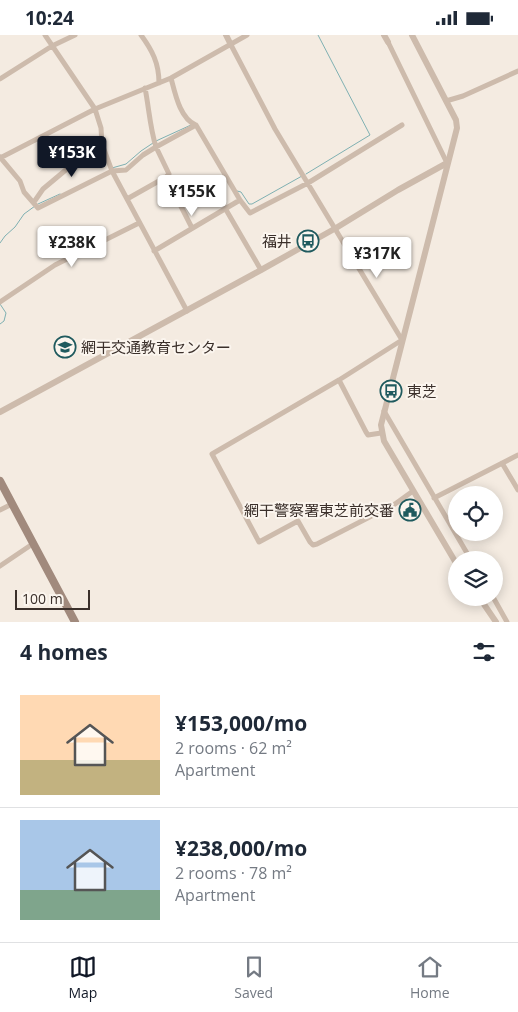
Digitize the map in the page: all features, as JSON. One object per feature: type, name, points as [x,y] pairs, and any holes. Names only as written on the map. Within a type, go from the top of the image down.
[{"type":"main road","points":[[0,481],[75,622]]},
{"type":"street","points":[[45,35],[95,109],[101,128],[102,144],[112,169],[187,311]]},
{"type":"street","points":[[0,79],[52,46],[75,35]]},
{"type":"street","points":[[141,35],[151,49],[158,65],[159,83]]},
{"type":"street","points":[[226,35],[275,129],[402,340]]},
{"type":"street","points":[[196,125],[156,146],[126,170],[112,169],[38,207],[0,157],[95,109],[171,78],[247,35]]},
{"type":"street","points":[[384,35],[447,163]]},
{"type":"street","points":[[412,35],[457,125],[381,421],[381,433],[449,551]]},
{"type":"street","points":[[446,101],[518,71]]},
{"type":"street","points":[[171,78],[183,112],[191,123],[196,125],[240,200],[250,213],[308,183],[402,125]]},
{"type":"street","points":[[127,199],[169,175],[154,139],[145,88]]},
{"type":"street","points":[[36,204],[43,189],[86,153],[102,144]]},
{"type":"street","points":[[0,412],[261,270],[447,163]]},
{"type":"street","points":[[166,177],[192,228]]},
{"type":"street","points":[[154,251],[240,200]]},
{"type":"street","points":[[225,208],[261,270]]},
{"type":"street","points":[[0,302],[55,265],[139,223]]},
{"type":"street","points":[[402,340],[339,380],[212,454],[259,542],[298,521],[310,542],[313,545],[317,544],[395,504],[413,491]]},
{"type":"street","points":[[339,380],[368,435],[381,433]]},
{"type":"street","points":[[384,411],[466,551]]},
{"type":"street","points":[[434,498],[518,455]]},
{"type":"street","points":[[502,463],[518,490]]},
{"type":"street","points":[[0,511],[12,503]]},
{"type":"street","points":[[0,566],[34,543]]},
{"type":"street","points":[[485,606],[495,622]]},
{"type":"street","points":[[498,606],[507,622]]},
{"type":"waterway","points":[[306,174],[370,135],[318,35]]},
{"type":"waterway","points":[[156,141],[191,125]]},
{"type":"waterway","points":[[112,168],[126,164],[153,143]]},
{"type":"waterway","points":[[237,191],[241,192],[249,204],[252,204],[302,176]]},
{"type":"waterway","points":[[38,204],[60,194]]},
{"type":"waterway","points":[[0,243],[24,214],[35,206]]},
{"type":"waterway","points":[[0,304],[6,313],[4,321],[0,324]]},
{"type":"place","name":"福井","points":[[308,241]]},
{"type":"place","name":"網干交通教育センター","points":[[65,347]]},
{"type":"place","name":"東芝","points":[[391,391]]},
{"type":"place","name":"網干警察署東芝前交番","points":[[410,510]]}]
